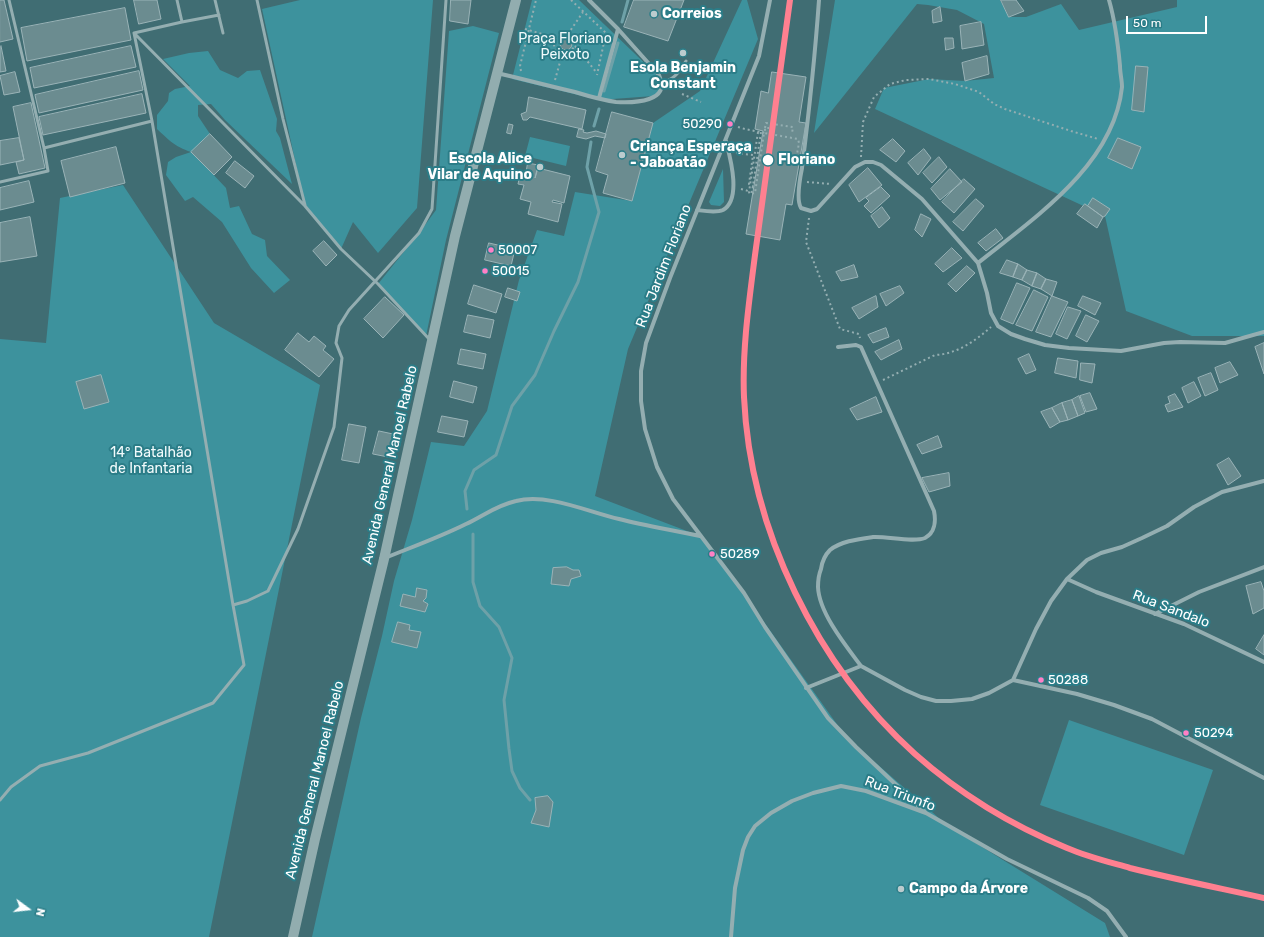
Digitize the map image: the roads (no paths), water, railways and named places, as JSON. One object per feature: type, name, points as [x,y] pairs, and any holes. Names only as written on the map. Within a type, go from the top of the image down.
[{"type":"main road","name":"Avenida General Manoel Rabelo","points":[[293,937],[315,839],[384,559],[455,236],[516,0]]},
{"type":"street","points":[[497,73],[599,98],[625,102],[649,99],[658,95],[662,83],[659,75],[618,29],[589,0]]},
{"type":"street","name":"Rua Jardim Floriano","points":[[770,0],[759,56],[733,125],[697,210],[646,343],[641,371],[641,401],[645,429],[657,466],[673,499],[744,593],[806,688],[828,718],[856,747],[926,813]]},
{"type":"street","points":[[818,0],[815,56],[800,181],[799,204],[801,208],[810,210],[817,209],[855,167],[860,164],[864,162],[873,162],[881,165],[922,199],[978,263],[991,313],[998,326],[1011,334],[1045,345],[1121,352],[1164,343],[1225,343],[1264,332]]},
{"type":"street","points":[[978,263],[1052,204],[1084,170],[1104,141],[1116,114],[1122,86],[1118,49],[1109,0]]},
{"type":"street","points":[[599,98],[618,29]]},
{"type":"street","points":[[697,210],[723,210],[730,201],[734,188],[726,140]]},
{"type":"street","points":[[838,347],[861,347],[934,511],[935,518],[934,527],[930,534],[925,538],[875,537],[842,544],[830,550],[823,560],[818,587],[821,601],[830,621],[861,666],[921,697],[936,701],[972,699],[989,693],[1013,680],[1036,628],[1051,601],[1068,579],[1087,560],[1101,553],[1122,547],[1167,526],[1194,507],[1222,492],[1264,481]]},
{"type":"street","points":[[384,559],[467,524],[500,506],[517,500],[534,499],[575,506],[619,519],[700,536]]},
{"type":"street","points":[[1155,614],[1199,592],[1264,567]]},
{"type":"street","name":"Rua Sandalo","points":[[1068,579],[1096,592],[1202,632],[1264,662]]},
{"type":"street","points":[[806,688],[861,666]]},
{"type":"street","points":[[1013,680],[1107,702],[1152,719],[1264,778]]},
{"type":"street","name":"Rua Triunfo","points":[[731,937],[735,888],[743,850],[748,837],[755,826],[771,812],[792,800],[841,786],[866,792],[926,813],[1008,859],[1088,898],[1107,911],[1126,937]]},
{"type":"lane","points":[[0,182],[48,171],[44,148],[9,0]]},
{"type":"lane","points":[[177,0],[182,22]]},
{"type":"lane","points":[[215,0],[223,33]]},
{"type":"lane","points":[[257,0],[283,119],[305,206]]},
{"type":"lane","points":[[233,605],[247,601],[268,591],[298,529],[334,426],[342,358],[336,343],[339,326],[349,310],[419,233],[432,209],[446,0]]},
{"type":"lane","points":[[134,33],[219,14]]},
{"type":"lane","points":[[134,33],[305,206],[341,249],[375,281],[432,342]]},
{"type":"lane","points":[[0,800],[11,787],[40,766],[88,753],[213,702],[244,665],[152,121],[134,33]]},
{"type":"lane","points":[[662,83],[676,76],[686,61]]},
{"type":"lane","points":[[44,148],[152,121]]},
{"type":"waterway","points":[[622,22],[628,0]]},
{"type":"waterway","points":[[604,91],[618,43]]},
{"type":"waterway","points":[[594,126],[599,109]]},
{"type":"waterway","points":[[467,509],[465,491],[474,470],[496,455],[512,406],[535,375],[554,331],[578,282],[599,212],[587,167],[591,142]]},
{"type":"waterway","points":[[473,534],[473,582],[480,606],[499,627],[512,658],[504,700],[509,749],[512,771],[520,788],[530,800]]},
{"type":"place","name":"Correios","points":[[654,14]]},
{"type":"place","name":"Esola Benjamin Constant","points":[[683,53]]},
{"type":"place","name":"50290","points":[[730,124]]},
{"type":"place","name":"Criança Esperaça - Jaboatão","points":[[622,155]]},
{"type":"place","name":"Floriano","points":[[768,160]]},
{"type":"place","name":"Escola Alice Vilar de Aquino","points":[[540,167]]},
{"type":"place","name":"50007","points":[[491,250]]},
{"type":"place","name":"50015","points":[[485,271]]},
{"type":"place","name":"50289","points":[[712,554]]},
{"type":"place","name":"50288","points":[[1041,680]]},
{"type":"place","name":"50294","points":[[1186,733]]},
{"type":"place","name":"Campo da Árvore","points":[[901,889]]},
{"type":"park label","name":"Praça Floriano Peixoto","points":[[565,48]]},
{"type":"park label","name":"14° Batalhão de Infantaria","points":[[151,462]]}]
